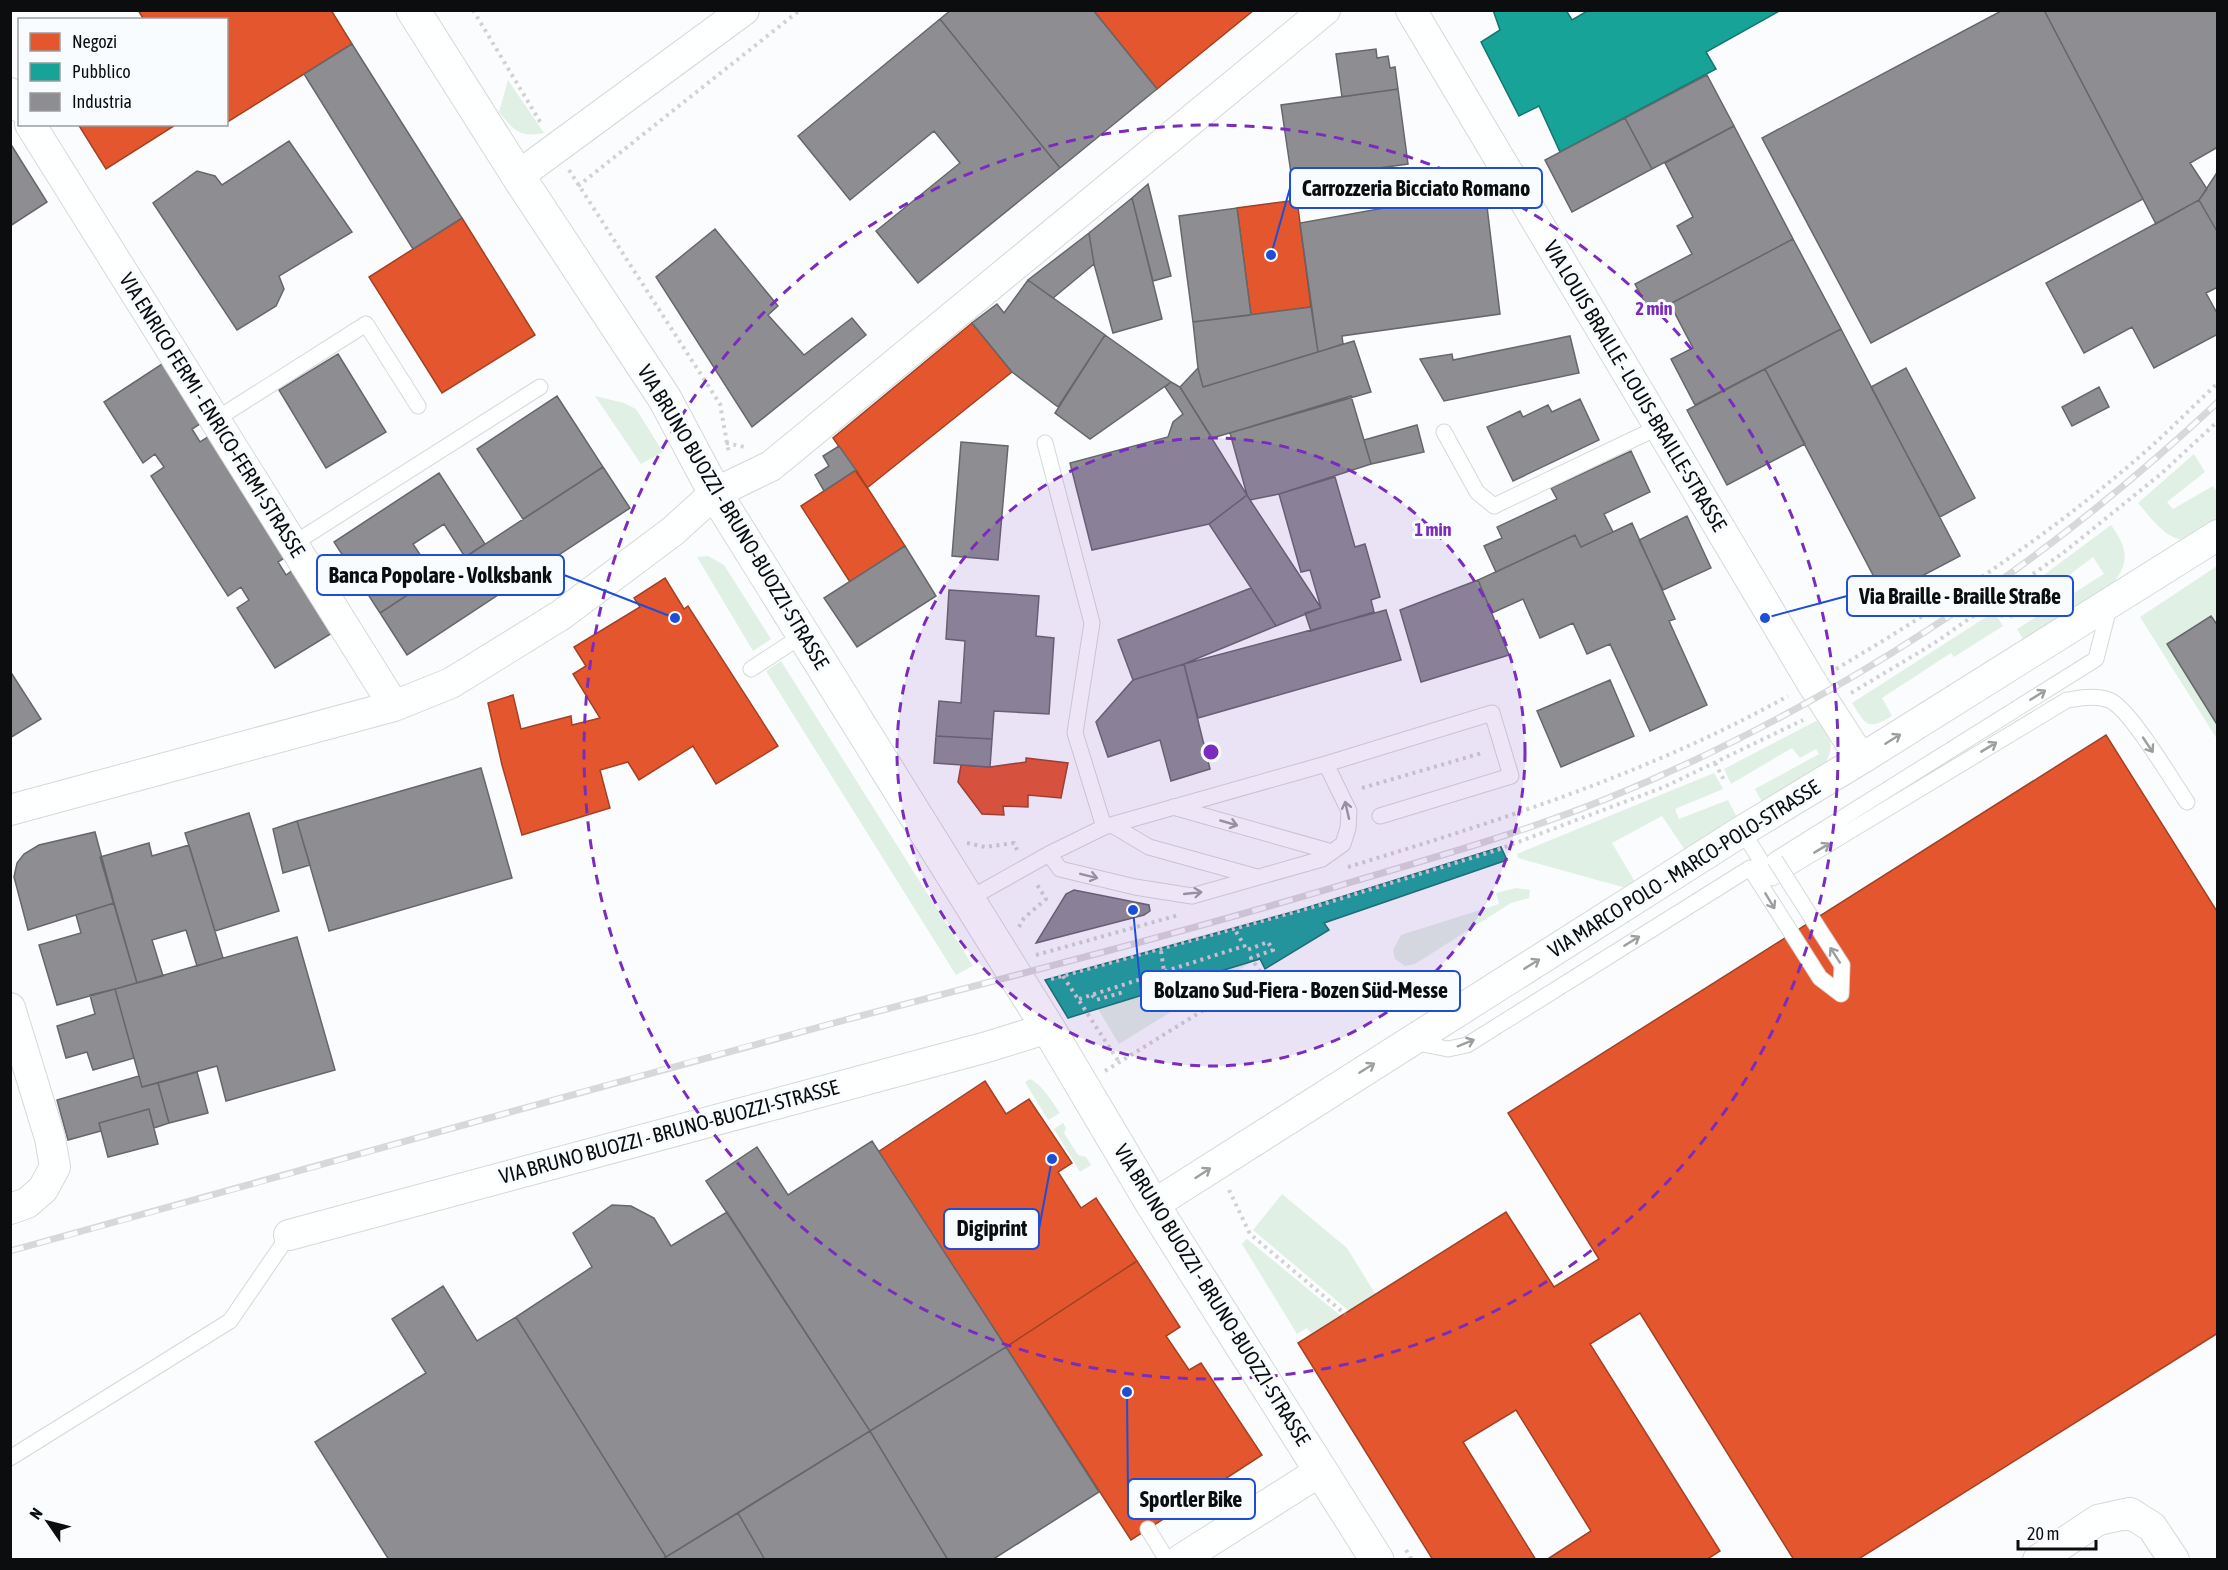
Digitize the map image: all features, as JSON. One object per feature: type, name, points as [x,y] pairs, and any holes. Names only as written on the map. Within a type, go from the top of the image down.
[{"type":"main road","name":"VIA BRUNO BUOZZI - BRUNO-BUOZZI-STRASSE","points":[[413,10],[664,399],[684,437],[729,487],[803,635],[1048,1028],[1100,1078],[1153,1205],[1322,1470],[1390,1552]]},
{"type":"street","points":[[518,176],[557,150],[744,10]]},
{"type":"street","points":[[10,810],[394,706],[451,683],[561,615],[729,487],[771,466],[1324,10]]},
{"type":"street","name":"VIA LOUIS BRAILLE - LOUIS-BRAILLE-STRASSE","points":[[1411,10],[1812,683],[1861,759]]},
{"type":"street","name":"VIA ENRICO FERMI - ENRICO-FERMI-STRASSE","points":[[31,126],[394,706]]},
{"type":"street","name":"VIA MARCO POLO - MARCO-POLO-STRASSE","points":[[1153,1205],[1742,831],[1861,759],[2217,535]]},
{"type":"street","points":[[10,1008],[50,1138],[55,1167],[43,1189],[27,1203],[10,1209]]},
{"type":"street","name":"VIA BRUNO BUOZZI - BRUNO-BUOZZI-STRASSE","points":[[289,1234],[975,1050],[1048,1028]]},
{"type":"street","points":[[1180,1560],[1322,1470]]},
{"type":"street","points":[[2038,1560],[2098,1520],[2130,1513],[2152,1527],[2174,1560]]},
{"type":"lane","points":[[215,420],[366,324],[418,406]]},
{"type":"lane","points":[[293,544],[540,387]]},
{"type":"lane","points":[[1444,432],[1477,492],[1494,506],[1659,427]]},
{"type":"lane","points":[[1045,443],[1092,622],[1075,733],[1108,826],[1149,847],[1257,877]]},
{"type":"lane","points":[[1410,1042],[1448,1049],[1467,1045],[1750,868],[1820,978],[1841,994],[1842,965],[1775,860],[2096,659],[2110,602]]},
{"type":"lane","points":[[751,669],[803,635]]},
{"type":"lane","points":[[1742,831],[1772,878],[2067,700],[2091,696],[2110,700],[2126,713],[2187,802]]},
{"type":"lane","points":[[967,900],[1049,854],[1108,826],[1326,764],[1492,713],[1511,776],[1380,816]]},
{"type":"lane","points":[[1049,854],[1060,869],[1135,887],[1191,896],[1322,859],[1343,844],[1350,811],[1326,764]]},
{"type":"lane","points":[[1173,807],[1332,852]]},
{"type":"lane","points":[[10,1458],[230,1321],[289,1234]]},
{"type":"lane","points":[[1148,1529],[1167,1560]]},
{"type":"path","points":[[473,10],[578,186],[720,404],[730,460],[729,487]]},
{"type":"path","points":[[578,186],[800,10]]},
{"type":"path","points":[[1345,868],[1488,824],[1653,762],[1760,711],[1812,683],[1918,621],[2047,531],[2144,452],[2217,383]]},
{"type":"path","points":[[1054,990],[1048,980],[1320,905],[1497,850],[1664,787],[1715,763],[1829,707],[1933,644],[2063,553],[2162,473],[2217,421]]},
{"type":"path","points":[[684,437],[700,424],[728,444],[754,449],[771,466]]},
{"type":"path","points":[[1993,602],[2005,620]]},
{"type":"path","points":[[1362,788],[1502,747]]},
{"type":"path","points":[[1715,763],[1725,782]]},
{"type":"path","points":[[960,837],[965,843],[985,847],[1014,843],[1046,899],[1024,918],[1019,928],[1023,937]]},
{"type":"path","points":[[1038,964],[1033,956],[1189,913]]},
{"type":"path","points":[[1100,1078],[1119,1062],[1262,974],[1251,958],[1273,950],[1268,942],[1247,950],[1235,930]]},
{"type":"path","points":[[1079,999],[1244,946]]},
{"type":"path","points":[[1161,951],[1164,971]]},
{"type":"path","points":[[1063,976],[1119,1062]]},
{"type":"path","points":[[1092,995],[1096,1000],[1124,992]]},
{"type":"path","points":[[1227,1186],[1250,1234],[1345,1314]]},
{"type":"path","points":[[1390,1552],[1412,1560]]},
{"type":"shaded area","points":[[508,80],[544,133],[529,134],[518,131],[499,112]]},
{"type":"shaded area","points":[[595,396],[624,403],[636,409],[663,452],[641,464]]},
{"type":"shaded area","points":[[2194,454],[2205,472],[2167,502],[2173,509],[2213,486],[2217,492],[2217,519],[2190,537],[2175,538],[2161,529],[2138,503]]},
{"type":"shaded area","points":[[2111,525],[2123,546],[2124,553],[2123,567],[2114,582],[2023,639],[2017,629],[2104,574],[2093,557],[2011,619],[2002,606]]},
{"type":"shaded area","points":[[708,556],[724,565],[771,639],[753,651],[697,557]]},
{"type":"shaded area","points":[[2217,566],[2217,739],[2140,617]]},
{"type":"shaded area","points":[[1994,612],[2003,626],[1954,657],[1951,653],[1882,698],[1892,716],[1872,724],[1864,721],[1852,703]]},
{"type":"shaded area","points":[[781,661],[973,966],[956,975],[766,671]]},
{"type":"shaded area","points":[[1818,720],[1831,745],[1826,762],[1763,804],[1755,789],[1819,754],[1816,749],[1800,758],[1792,748],[1731,784],[1724,769]]},
{"type":"shaded area","points":[[1714,773],[1723,789],[1675,809],[1679,819],[1728,800],[1739,821],[1687,853],[1662,816],[1612,843],[1635,882],[1626,888],[1518,858],[1517,854]]},
{"type":"shaded area","points":[[1516,888],[1530,890],[1529,898],[1511,903],[1415,964],[1405,966],[1395,959],[1393,950],[1401,935],[1499,904],[1496,893]]},
{"type":"shaded area","points":[[1250,963],[1119,1044],[1098,1009]]},
{"type":"shaded area","points":[[1030,1079],[1043,1090],[1060,1113],[1048,1120],[1025,1082]]},
{"type":"shaded area","points":[[1063,1123],[1066,1128],[1064,1133],[1078,1155],[1086,1157],[1091,1165],[1080,1172],[1054,1129]]},
{"type":"shaded area","points":[[1282,1194],[1347,1248],[1376,1295],[1349,1311],[1253,1230]]},
{"type":"shaded area","points":[[1247,1239],[1341,1316],[1312,1334],[1307,1328],[1297,1334],[1242,1244]]},
{"type":"building: Negozi","points":[[138,10],[331,10],[352,44],[228,122],[228,18],[143,18]]},
{"type":"building: Negozi","points":[[1093,10],[1254,10],[1157,89]]},
{"type":"building: Negozi","points":[[79,126],[174,126],[106,169]]},
{"type":"building: Negozi","points":[[1297,200],[1311,307],[1251,315],[1237,208]]},
{"type":"building: Negozi","points":[[462,218],[535,335],[442,393],[369,277]]},
{"type":"building: Negozi","points":[[972,323],[1012,372],[867,488],[833,438]]},
{"type":"building: Negozi","points":[[856,470],[905,546],[850,582],[801,506]]},
{"type":"building: Negozi","points":[[665,578],[684,609],[688,606],[778,746],[716,784],[693,746],[639,780],[628,762],[600,770],[610,808],[522,835],[502,765],[488,703],[513,695],[521,729],[571,716],[572,725],[600,718],[573,674],[586,666],[574,647],[640,607],[634,598]]},
{"type":"building: Negozi","points":[[2106,735],[2218,913],[2218,1333],[1857,1560],[1794,1560],[1640,1313],[1590,1344],[1720,1551],[1706,1560],[1546,1560],[1591,1531],[1516,1410],[1463,1442],[1536,1560],[1433,1560],[1298,1343],[1506,1212],[1554,1287],[1599,1259],[1508,1113]]},
{"type":"building: Negozi","points":[[1026,758],[1068,763],[1061,798],[1028,795],[1028,807],[1003,806],[1004,815],[982,814],[958,782],[961,765],[990,767],[1026,762]]},
{"type":"building: Negozi","points":[[985,1081],[1006,1114],[1029,1099],[1072,1163],[1058,1172],[1081,1208],[1096,1198],[1137,1261],[1006,1347],[878,1152]]},
{"type":"building: Negozi","points":[[1137,1261],[1180,1327],[1166,1336],[1189,1370],[1201,1363],[1262,1455],[1131,1540],[1006,1347]]},
{"type":"building: Pubblico","points":[[1493,10],[1566,10],[1572,20],[1589,10],[1781,10],[1706,52],[1716,69],[1560,152],[1539,106],[1519,116],[1481,42],[1500,30]]},
{"type":"building: Pubblico","points":[[1501,847],[1507,860],[1324,923],[1329,930],[1265,969],[1260,959],[1068,1018],[1045,980],[1296,911]]},
{"type":"building: Industria","points":[[951,10],[1093,10],[1157,89],[1060,168],[940,19]]},
{"type":"building: Industria","points":[[2003,10],[2044,10],[2143,199],[1871,343],[1762,138]]},
{"type":"building: Industria","points":[[2044,10],[2218,10],[2218,147],[2190,163],[2207,189],[2199,200],[2156,224]]},
{"type":"building: Industria","points":[[940,19],[1060,168],[918,283],[876,231],[960,163],[934,131],[850,200],[798,136]]},
{"type":"building: Industria","points":[[352,44],[462,218],[413,249],[304,74]]},
{"type":"building: Industria","points":[[1376,49],[1377,58],[1388,56],[1390,68],[1395,67],[1398,89],[1342,97],[1336,54]]},
{"type":"building: Industria","points":[[1707,75],[1734,126],[1652,169],[1625,118]]},
{"type":"building: Industria","points":[[1398,89],[1408,164],[1292,180],[1281,105]]},
{"type":"building: Industria","points":[[1625,118],[1652,169],[1572,212],[1545,160]]},
{"type":"building: Industria","points":[[1734,126],[1793,239],[1651,314],[1635,284],[1692,254],[1677,226],[1693,217],[1665,163]]},
{"type":"building: Industria","points":[[289,141],[352,232],[279,276],[284,289],[276,306],[237,330],[153,203],[197,171],[215,176],[222,185]]},
{"type":"building: Industria","points":[[10,143],[47,202],[10,226]]},
{"type":"building: Industria","points":[[2218,171],[2218,233],[2199,200]]},
{"type":"building: Industria","points":[[1148,184],[1171,276],[1153,281],[1132,198]]},
{"type":"building: Industria","points":[[1485,190],[1500,314],[1342,336],[1343,344],[1318,352],[1300,223]]},
{"type":"building: Industria","points":[[1132,198],[1162,319],[1113,333],[1094,264],[1089,233]]},
{"type":"building: Industria","points":[[2199,200],[2218,233],[2218,287],[2206,293],[2218,315],[2218,334],[2154,368],[2132,327],[2084,353],[2046,283]]},
{"type":"building: Industria","points":[[1237,208],[1251,315],[1193,322],[1179,216]]},
{"type":"building: Industria","points":[[715,229],[778,306],[768,315],[804,355],[852,318],[866,335],[752,427],[656,277]]},
{"type":"building: Industria","points":[[1089,233],[1094,264],[1053,298],[1028,280]]},
{"type":"building: Industria","points":[[1793,239],[1841,329],[1695,405],[1671,359],[1693,348],[1670,304]]},
{"type":"building: Industria","points":[[1028,280],[1105,335],[1058,407],[1012,372],[972,323],[997,304],[1004,313]]},
{"type":"building: Industria","points":[[1311,307],[1318,352],[1203,387],[1198,368],[1193,322]]},
{"type":"building: Industria","points":[[1841,329],[1960,556],[1884,596],[1765,369]]},
{"type":"building: Industria","points":[[1105,335],[1171,382],[1090,439],[1055,413]]},
{"type":"building: Industria","points":[[1570,336],[1579,373],[1444,401],[1420,359],[1452,354],[1453,360]]},
{"type":"building: Industria","points":[[1354,341],[1371,392],[1212,438],[1180,387],[1198,368],[1203,387]]},
{"type":"building: Industria","points":[[338,354],[386,432],[326,468],[279,390]]},
{"type":"building: Industria","points":[[165,362],[203,422],[192,429],[200,442],[211,435],[289,555],[278,562],[286,575],[297,567],[337,630],[275,668],[237,608],[249,600],[241,587],[228,596],[151,476],[164,467],[155,454],[143,463],[104,402]]},
{"type":"building: Industria","points":[[1906,368],[1975,498],[1940,517],[1871,387]]},
{"type":"building: Industria","points":[[1765,369],[1805,444],[1727,485],[1687,410]]},
{"type":"building: Industria","points":[[1171,382],[1180,387],[1247,495],[1209,524],[1092,550],[1070,463],[1168,437],[1173,422],[1183,414],[1165,387]]},
{"type":"building: Industria","points":[[2099,387],[2109,407],[2072,426],[2062,407]]},
{"type":"building: Industria","points":[[557,396],[603,467],[523,519],[477,449]]},
{"type":"building: Industria","points":[[1351,396],[1371,464],[1279,494],[1250,500],[1230,433]]},
{"type":"building: Industria","points":[[1580,399],[1599,440],[1513,481],[1487,427],[1520,411],[1523,417],[1548,405],[1552,412]]},
{"type":"building: Industria","points":[[1417,425],[1424,452],[1371,464],[1364,440]]},
{"type":"building: Industria","points":[[961,442],[1008,446],[998,560],[952,556]]},
{"type":"building: Industria","points":[[839,446],[856,470],[824,491],[815,475],[829,466],[823,456]]},
{"type":"building: Industria","points":[[1631,451],[1650,492],[1604,514],[1613,532],[1581,547],[1575,535],[1496,572],[1484,546],[1502,538],[1497,527],[1557,499],[1551,488]]},
{"type":"building: Industria","points":[[603,467],[630,508],[407,655],[380,613]]},
{"type":"building: Industria","points":[[439,473],[485,544],[465,557],[444,524],[413,544],[435,577],[380,613],[334,542]]},
{"type":"building: Industria","points":[[1335,477],[1355,547],[1365,544],[1380,597],[1371,600],[1374,612],[1311,631],[1305,613],[1321,608],[1310,570],[1301,572],[1279,494]]},
{"type":"building: Industria","points":[[1247,495],[1321,608],[1276,626],[1209,524]]},
{"type":"building: Industria","points":[[1687,516],[1711,568],[1663,590],[1639,540]]},
{"type":"building: Industria","points":[[1632,523],[1675,619],[1669,621],[1707,705],[1650,731],[1610,644],[1587,654],[1573,623],[1540,638],[1523,599],[1492,613],[1478,580],[1575,535],[1581,547]]},
{"type":"building: Industria","points":[[905,546],[936,596],[857,647],[824,598]]},
{"type":"building: Industria","points":[[1478,580],[1509,655],[1421,682],[1400,610]]},
{"type":"building: Industria","points":[[1251,588],[1276,626],[1184,664],[1133,680],[1118,640]]},
{"type":"building: Industria","points":[[949,590],[1039,596],[1036,636],[1054,638],[1049,714],[994,711],[992,739],[936,736],[939,701],[961,703],[965,641],[946,639]]},
{"type":"building: Industria","points":[[1386,610],[1401,660],[1198,718],[1184,664]]},
{"type":"building: Industria","points":[[2211,616],[2218,626],[2218,726],[2167,644]]},
{"type":"building: Industria","points":[[1184,664],[1210,769],[1171,781],[1160,740],[1108,757],[1096,722],[1133,680]]},
{"type":"building: Industria","points":[[10,671],[41,719],[10,738]]},
{"type":"building: Industria","points":[[1610,680],[1634,736],[1561,767],[1537,711]]},
{"type":"building: Industria","points":[[936,736],[992,739],[990,767],[934,763]]},
{"type":"building: Industria","points":[[481,768],[512,878],[329,931],[297,821]]},
{"type":"building: Industria","points":[[249,813],[279,911],[215,931],[185,833]]},
{"type":"building: Industria","points":[[297,821],[310,865],[283,873],[273,829]]},
{"type":"building: Industria","points":[[95,832],[114,903],[28,930],[14,877],[17,863],[24,854],[39,845]]},
{"type":"building: Industria","points":[[149,843],[152,856],[189,845],[223,958],[197,966],[186,930],[152,940],[163,976],[137,983],[100,857]]},
{"type":"building: Industria","points":[[1074,890],[1149,905],[1150,911],[1144,915],[1036,943],[1066,894]]},
{"type":"building: Industria","points":[[114,903],[137,983],[57,1005],[39,945],[81,933],[76,915]]},
{"type":"building: Industria","points":[[297,937],[335,1070],[226,1101],[217,1066],[142,1087],[115,989]]},
{"type":"building: Industria","points":[[115,989],[134,1058],[93,1070],[87,1052],[66,1058],[57,1026],[95,1014],[90,995]]},
{"type":"building: Industria","points":[[197,1072],[208,1113],[169,1123],[158,1083]]},
{"type":"building: Industria","points":[[139,1076],[142,1087],[158,1083],[169,1123],[154,1128],[149,1109],[99,1123],[101,1131],[68,1140],[57,1100]]},
{"type":"building: Industria","points":[[149,1109],[158,1144],[108,1157],[99,1123]]},
{"type":"building: Industria","points":[[872,1141],[1006,1347],[870,1431],[706,1181],[757,1147],[788,1195]]},
{"type":"building: Industria","points":[[612,1205],[631,1206],[654,1218],[671,1246],[727,1212],[870,1431],[666,1557],[516,1317],[592,1267],[573,1233]]},
{"type":"building: Industria","points":[[443,1286],[477,1341],[516,1317],[666,1557],[661,1560],[389,1560],[315,1442],[426,1373],[392,1319]]},
{"type":"building: Industria","points":[[1006,1347],[1099,1492],[992,1560],[948,1560],[870,1431]]},
{"type":"building: Industria","points":[[870,1431],[948,1560],[765,1560],[738,1513]]},
{"type":"building: Industria","points":[[738,1513],[765,1560],[661,1560],[666,1557]]},
{"type":"railway","points":[[10,1251],[740,1048],[1228,918],[1450,853],[1575,811],[1690,762],[1772,722],[1930,629],[2006,577],[2079,522],[2218,402]]},
{"type":"place","name":"Carrozzeria Bicciato Romano","points":[[1271,255]]},
{"type":"place","name":"Banca Popolare - Volksbank","points":[[675,618]]},
{"type":"place","name":"Via Braille - Braille Straße","points":[[1765,618]]},
{"type":"place","name":"Bolzano Sud-Fiera - Bozen Süd-Messe","points":[[1133,910]]},
{"type":"place","name":"Digiprint","points":[[1052,1159]]},
{"type":"place","name":"Sportler Bike","points":[[1127,1392]]}]
